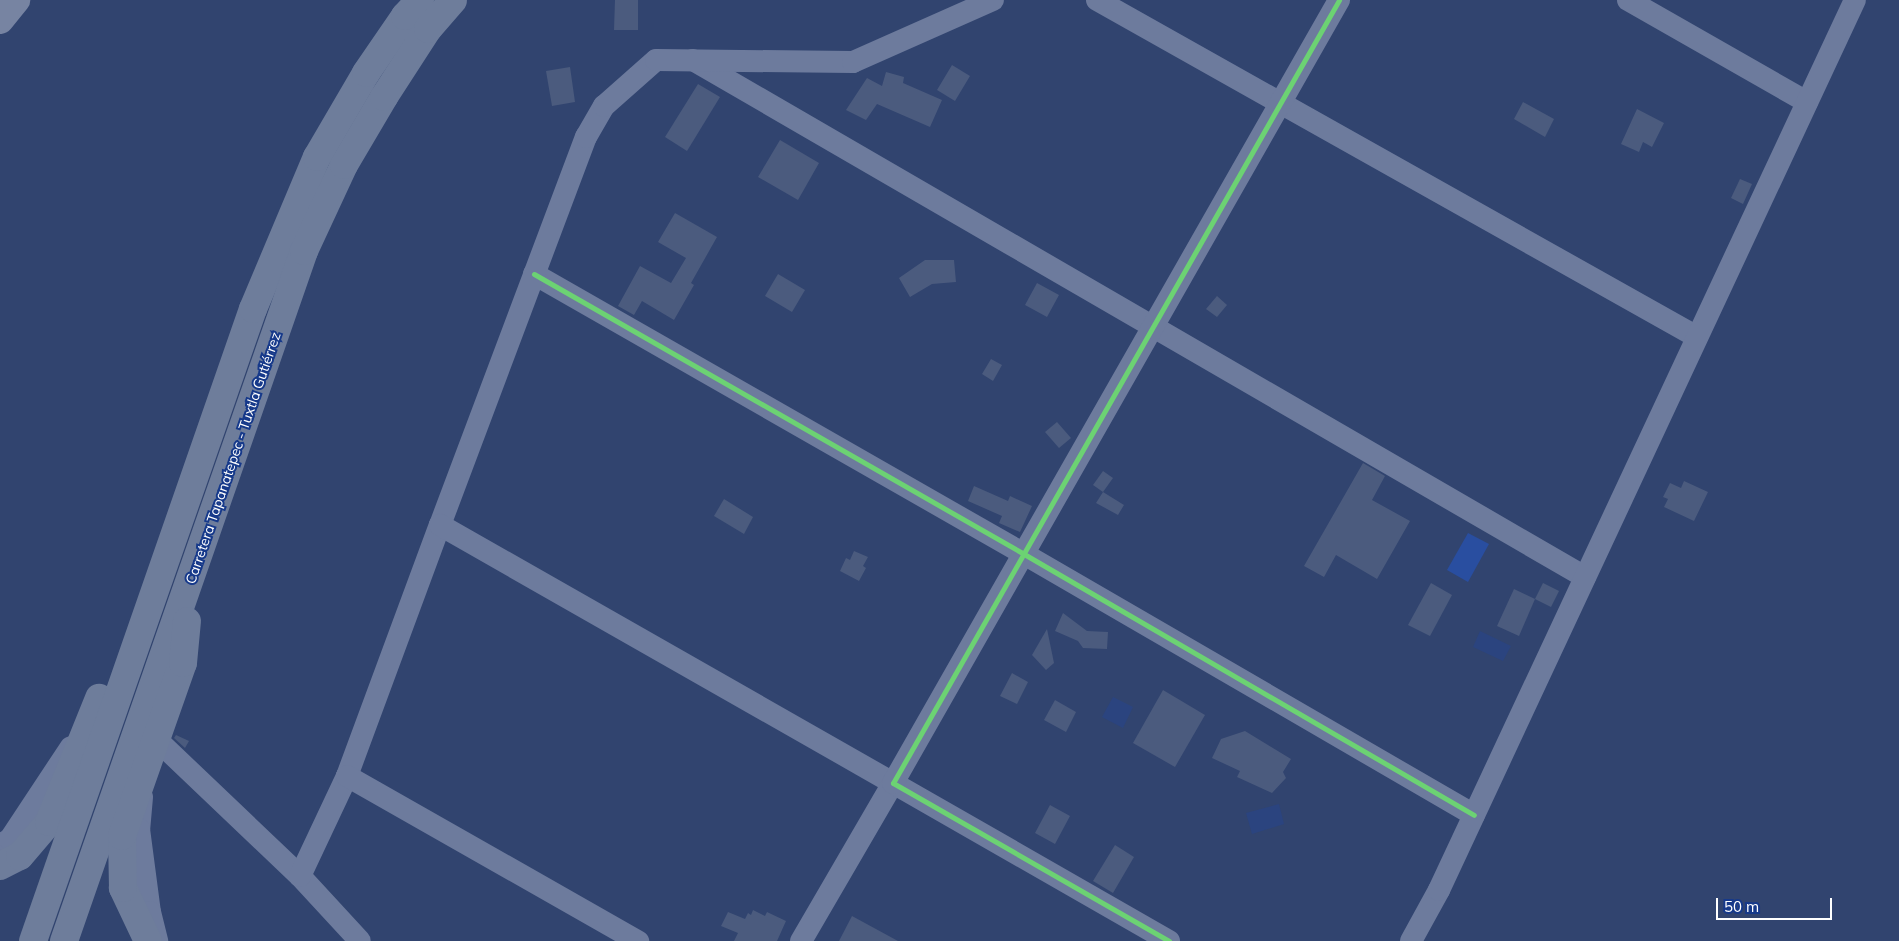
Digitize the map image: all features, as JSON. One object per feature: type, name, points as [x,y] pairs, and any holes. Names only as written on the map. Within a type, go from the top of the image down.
[{"type":"highway","points":[[33,941],[253,309],[317,157],[366,73],[405,16],[420,0]]},
{"type":"highway","name":"Carretera Tapanatepec - Tuxtla Gutiérrez","points":[[64,941],[304,252],[344,165],[384,97],[428,29],[453,0]]},
{"type":"highway","points":[[0,866],[20,856],[49,822],[92,716],[166,518],[193,481]]},
{"type":"highway","points":[[148,941],[123,888],[122,836],[183,664],[190,580]]},
{"type":"main road","points":[[0,20],[16,0]]},
{"type":"street","points":[[300,876],[347,776],[586,138],[604,106],[656,60],[853,62],[993,0]]},
{"type":"street","points":[[1097,0],[1697,337]]},
{"type":"street","points":[[802,941],[1339,0]]},
{"type":"street","points":[[1628,0],[1807,102]]},
{"type":"street","points":[[1411,941],[1439,890],[1855,0]]},
{"type":"street","points":[[693,60],[1585,577]]},
{"type":"street","points":[[534,274],[1024,554],[1474,815]]},
{"type":"street","points":[[440,525],[1169,941]]},
{"type":"street","points":[[0,844],[10,839],[92,716]]},
{"type":"street","points":[[156,739],[300,876],[360,941]]},
{"type":"street","points":[[145,772],[139,829],[150,912],[157,941]]},
{"type":"street","points":[[347,776],[638,941]]},
{"type":"shaded area","points":[[1468,533],[1489,544],[1468,582],[1447,570]]},
{"type":"shaded area","points":[[1480,631],[1511,646],[1503,661],[1473,647]]},
{"type":"shaded area","points":[[1113,697],[1133,707],[1123,728],[1102,717]]},
{"type":"shaded area","points":[[1279,804],[1284,824],[1252,834],[1246,813]]},
{"type":"building","points":[[615,0],[638,0],[638,30],[614,30]]},
{"type":"building","points":[[952,65],[970,76],[955,101],[937,90]]},
{"type":"building","points":[[570,67],[575,102],[552,106],[546,71]]},
{"type":"building","points":[[886,72],[904,77],[903,83],[942,100],[930,127],[877,104],[866,120],[846,110],[867,78],[882,86]]},
{"type":"building","points":[[698,84],[720,97],[687,151],[665,137]]},
{"type":"building","points":[[1523,102],[1554,119],[1545,137],[1514,119]]},
{"type":"building","points":[[1637,109],[1664,123],[1652,147],[1643,142],[1639,152],[1621,144]]},
{"type":"building","points":[[780,140],[819,163],[798,200],[758,177]]},
{"type":"building","points":[[1740,179],[1752,184],[1743,204],[1731,198]]},
{"type":"building","points":[[675,213],[717,237],[691,283],[694,285],[674,320],[642,301],[634,315],[618,306],[640,266],[671,283],[686,258],[658,242]]},
{"type":"building","points":[[925,260],[954,260],[956,282],[932,284],[910,297],[899,278]]},
{"type":"building","points":[[778,274],[805,290],[792,312],[765,296]]},
{"type":"building","points":[[1037,283],[1059,295],[1047,317],[1025,305]]},
{"type":"building","points":[[1217,296],[1227,305],[1217,317],[1206,309]]},
{"type":"building","points":[[991,359],[1002,365],[993,381],[982,374]]},
{"type":"building","points":[[1057,422],[1071,438],[1059,448],[1045,432]]},
{"type":"building","points":[[1363,463],[1385,476],[1372,500],[1410,521],[1377,579],[1336,555],[1324,577],[1304,566]]},
{"type":"building","points":[[1103,471],[1113,478],[1103,492],[1093,485]]},
{"type":"building","points":[[1684,481],[1708,492],[1694,521],[1664,507],[1668,499],[1663,497],[1670,483],[1681,488]]},
{"type":"building","points":[[974,486],[1008,501],[1010,496],[1032,506],[1020,532],[999,523],[1002,516],[968,501]]},
{"type":"building","points":[[1103,492],[1124,505],[1118,515],[1096,503]]},
{"type":"building","points":[[724,499],[753,517],[744,534],[714,516]]},
{"type":"building","points":[[854,551],[868,557],[863,566],[866,568],[859,581],[840,571],[846,558],[850,560]]},
{"type":"building","points":[[1431,583],[1452,595],[1430,636],[1408,625]]},
{"type":"building","points":[[1543,583],[1559,591],[1551,607],[1535,599]]},
{"type":"building","points":[[1514,589],[1535,599],[1519,636],[1497,626]]},
{"type":"building","points":[[1063,613],[1087,631],[1108,632],[1107,649],[1083,648],[1078,641],[1055,631]]},
{"type":"building","points":[[1047,629],[1054,663],[1046,670],[1032,655]]},
{"type":"building","points":[[1012,673],[1028,682],[1017,704],[1000,696]]},
{"type":"building","points":[[1163,690],[1205,715],[1175,767],[1133,743]]},
{"type":"building","points":[[1055,700],[1076,712],[1066,732],[1044,720]]},
{"type":"building","points":[[1245,731],[1291,759],[1283,772],[1286,778],[1272,793],[1237,777],[1240,771],[1212,758],[1221,739]]},
{"type":"building","points":[[176,735],[189,741],[185,748],[174,738]]},
{"type":"building","points":[[1050,805],[1070,816],[1055,844],[1035,833]]},
{"type":"building","points":[[1115,845],[1134,857],[1113,893],[1093,881]]},
{"type":"building","points":[[753,910],[765,916],[767,912],[786,921],[777,941],[734,941],[738,933],[721,926],[728,912],[745,919],[748,913],[751,915]]},
{"type":"building","points":[[852,916],[898,941],[839,941]]},
{"type":"cycle path","points":[[1169,941],[893,783],[1339,0]]},
{"type":"cycle path","points":[[534,274],[1024,554],[1474,815]]}]
